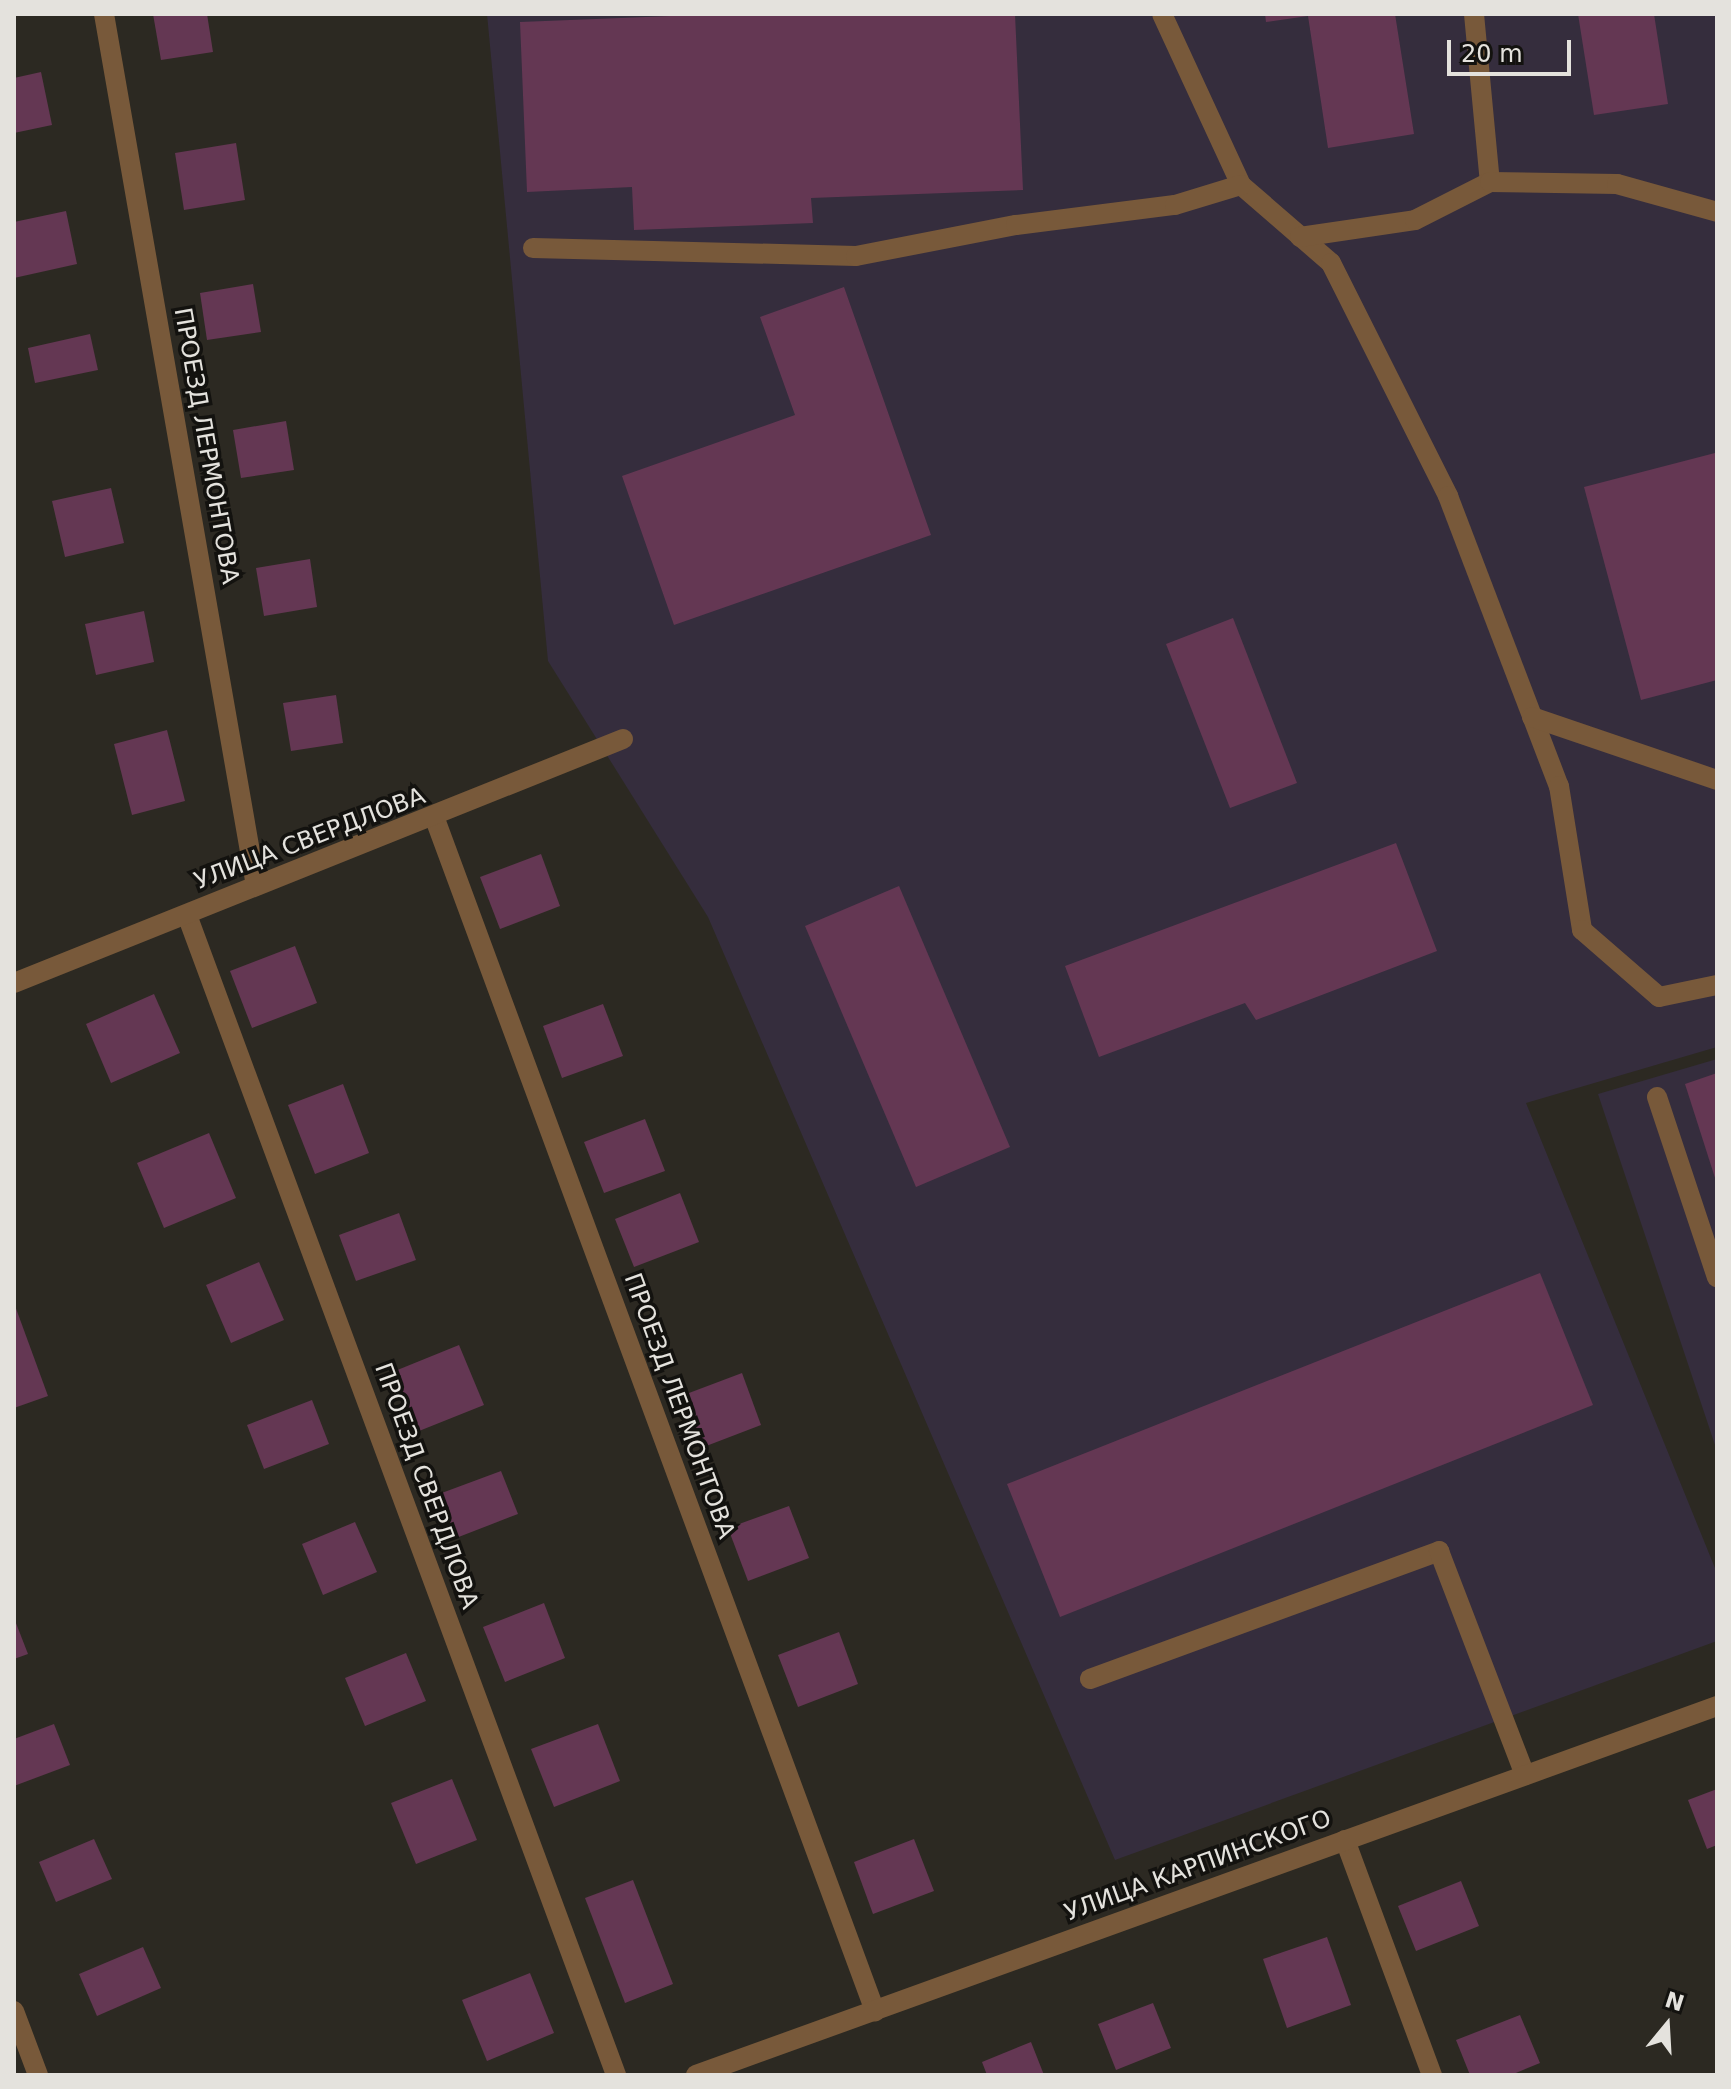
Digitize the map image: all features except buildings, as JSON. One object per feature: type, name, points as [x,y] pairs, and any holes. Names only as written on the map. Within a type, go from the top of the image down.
[{"type":"street","name":"ПРОЕЗД ЛЕРМОНТОВА","points":[[104,14],[256,886]]},
{"type":"street","points":[[1162,14],[1241,185],[1331,263],[1448,496],[1559,786],[1582,930],[1659,997],[1717,985]]},
{"type":"street","points":[[1474,14],[1490,182]]},
{"type":"street","points":[[1300,237],[1415,220],[1490,182],[1617,184],[1717,212]]},
{"type":"street","points":[[533,248],[856,256],[1016,225],[1175,205],[1241,185]]},
{"type":"street","points":[[1532,717],[1717,780]]},
{"type":"street","name":"УЛИЦА СВЕРДЛОВА","points":[[14,983],[256,886],[435,819],[623,739]]},
{"type":"street","name":"ПРОЕЗД ЛЕРМОНТОВА","points":[[435,819],[875,2011]]},
{"type":"street","name":"ПРОЕЗД СВЕРДЛОВА","points":[[187,915],[616,2075]]},
{"type":"street","points":[[1657,1097],[1717,1277]]},
{"type":"street","points":[[1090,1679],[1439,1551],[1525,1775]]},
{"type":"street","name":"УЛИЦА КАРПИНСКОГО","points":[[696,2075],[1717,1706]]},
{"type":"street","points":[[1345,1840],[1432,2075]]},
{"type":"street","points":[[14,2011],[38,2075]]},
{"type":"shaded area","points":[[487,14],[1717,14],[1717,1047],[1526,1103],[1717,1573],[1717,1641],[1115,1860],[708,917],[548,661]]},
{"type":"shaded area","points":[[1717,1059],[1717,1451],[1598,1094]]}]
